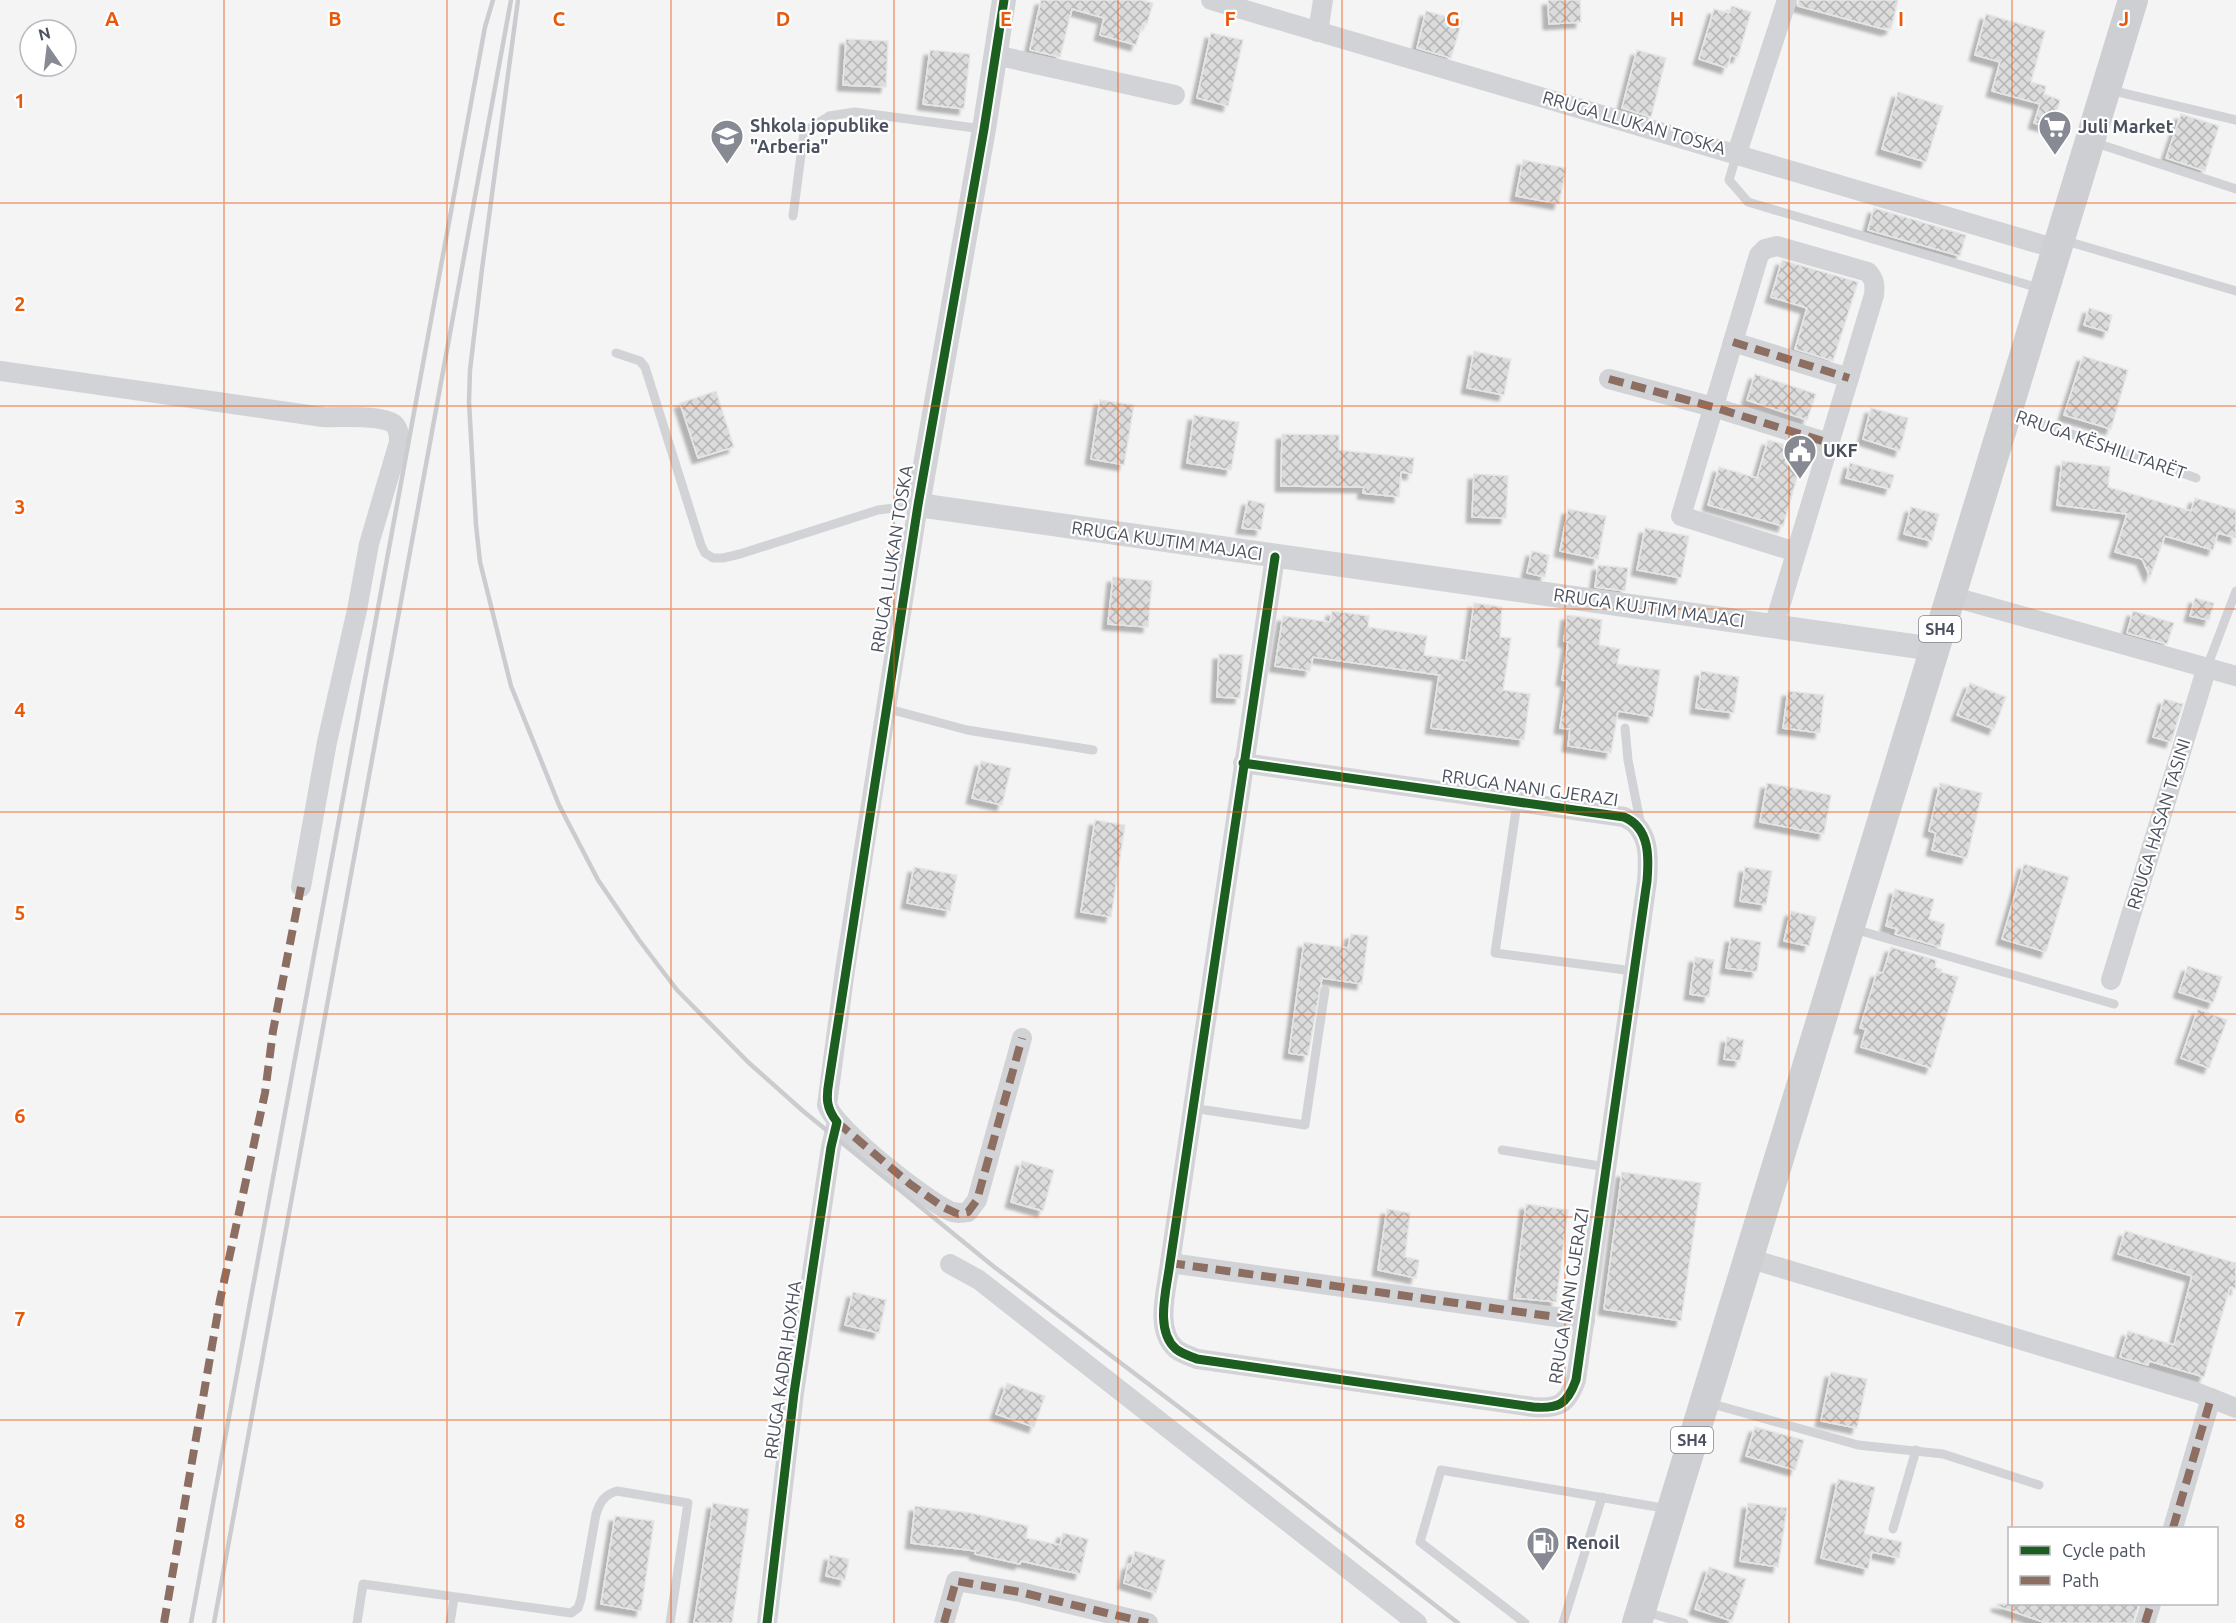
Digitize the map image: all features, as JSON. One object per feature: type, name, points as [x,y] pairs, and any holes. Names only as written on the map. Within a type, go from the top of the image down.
[{"type":"main road","name":"SH4","points":[[1639,1617],[2133,0]]},
{"type":"street","name":"RRUGA LLUKAN TOSKA","points":[[1004,0],[885,708],[827,1095],[830,1114],[880,1160],[935,1202],[951,1212],[968,1212],[977,1200],[1022,1038]]},
{"type":"street","name":"RRUGA LLUKAN TOSKA","points":[[1210,0],[2058,244]]},
{"type":"street","points":[[1318,32],[1323,0]]},
{"type":"street","points":[[1737,153],[1787,0]]},
{"type":"street","points":[[995,55],[1176,95]]},
{"type":"street","points":[[1774,626],[1874,295],[1874,278],[1868,272],[1777,246],[1765,249],[1759,255],[1681,516],[1796,552]]},
{"type":"street","points":[[1733,342],[1849,378]]},
{"type":"street","points":[[0,371],[323,417],[370,418],[393,424],[398,430],[399,442],[369,543],[357,610],[327,742],[301,887]]},
{"type":"street","points":[[1609,379],[1713,407],[1829,443]]},
{"type":"street","name":"RRUGA KUJTIM MAJACI","points":[[918,505],[1934,649]]},
{"type":"street","name":"RRUGA NANI GJERAZI","points":[[1243,763],[1624,817],[1633,821],[1642,831],[1649,861],[1585,1321],[1576,1380],[1567,1400],[1550,1408],[1227,1364],[1197,1359],[1184,1354],[1169,1341],[1164,1305],[1243,763],[1275,556]]},
{"type":"street","points":[[1950,596],[2236,676]]},
{"type":"street","name":"RRUGA HASAN TASINI","points":[[2110,980],[2207,667]]},
{"type":"street","name":"RRUGA KADRI HOXHA","points":[[767,1623],[794,1393],[831,1147],[837,1122]]},
{"type":"street","points":[[1748,1258],[2211,1398],[2236,1408]]},
{"type":"street","points":[[1170,1263],[1585,1321]]},
{"type":"street","points":[[950,1264],[979,1280],[1417,1623]]},
{"type":"street","points":[[2173,1527],[2211,1398]]},
{"type":"street","points":[[944,1623],[956,1581],[1020,1592],[1148,1623]]},
{"type":"street","points":[[2145,1623],[2151,1605]]},
{"type":"lane","points":[[2105,89],[2236,120]]},
{"type":"lane","points":[[793,216],[804,132],[829,116],[855,112],[984,129]]},
{"type":"lane","points":[[2090,141],[2236,189]]},
{"type":"lane","points":[[1737,153],[1729,180],[1748,202],[2044,290]]},
{"type":"lane","points":[[2058,244],[2236,291]]},
{"type":"lane","name":"RRUGA KUJTIM MAJACI","points":[[616,353],[640,361],[645,367],[701,545],[705,553],[713,558],[740,554],[878,510],[918,505]]},
{"type":"lane","name":"RRUGA KËSHILLTARËT","points":[[2007,412],[2196,478]]},
{"type":"lane","name":"RRUGA HASAN TASINI","points":[[2207,667],[2236,591]]},
{"type":"lane","points":[[885,708],[967,730],[1093,750]]},
{"type":"lane","points":[[1625,728],[1628,760],[1642,831]]},
{"type":"lane","points":[[1517,803],[1495,953],[1633,971]]},
{"type":"lane","points":[[1849,928],[2114,1004]]},
{"type":"lane","points":[[1192,1108],[1305,1125],[1325,990]]},
{"type":"lane","points":[[1502,1150],[1606,1167]]},
{"type":"lane","points":[[1704,1402],[1858,1445],[1943,1454],[2039,1485]]},
{"type":"lane","points":[[1893,1529],[1916,1450]]},
{"type":"lane","points":[[1525,1623],[1420,1542],[1441,1470],[1671,1509]]},
{"type":"lane","points":[[357,1623],[363,1584],[561,1618],[571,1613],[578,1608],[600,1502],[608,1494],[617,1491],[688,1503],[670,1623]]},
{"type":"lane","points":[[1563,1623],[1602,1497]]},
{"type":"lane","points":[[450,1623],[454,1598]]},
{"type":"lane","points":[[1639,1617],[1684,1623]]},
{"type":"building","points":[[1041,0],[1141,0],[1153,3],[1147,24],[1143,23],[1136,45],[1100,35],[1104,18],[1072,9],[1060,57],[1030,50]]},
{"type":"building","points":[[1548,0],[1580,0],[1581,22],[1549,24]]},
{"type":"building","points":[[1799,0],[1898,0],[1891,29],[1887,28],[1887,30],[1798,6]]},
{"type":"building","points":[[1732,6],[1751,12],[1738,57],[1731,55],[1727,68],[1699,59],[1714,9],[1729,13]]},
{"type":"building","points":[[1426,11],[1462,21],[1451,58],[1417,48]]},
{"type":"building","points":[[1986,14],[2045,31],[2031,82],[2046,86],[2044,94],[2060,100],[2052,128],[2034,123],[2040,104],[1992,91],[2000,62],[1975,55]]},
{"type":"building","points":[[1211,33],[1243,40],[1228,106],[1197,98]]},
{"type":"building","points":[[846,39],[888,41],[886,87],[843,85]]},
{"type":"building","points":[[930,50],[970,54],[964,109],[923,104]]},
{"type":"building","points":[[1637,50],[1666,58],[1651,117],[1622,108]]},
{"type":"building","points":[[1898,92],[1943,106],[1926,162],[1882,149]]},
{"type":"building","points":[[2181,114],[2219,126],[2205,171],[2166,158]]},
{"type":"building","points":[[1523,160],[1566,168],[1559,204],[1516,196]]},
{"type":"building","points":[[1874,208],[1966,235],[1960,256],[1868,230]]},
{"type":"building","points":[[1782,260],[1858,282],[1833,361],[1795,349],[1807,308],[1771,297]]},
{"type":"building","points":[[2089,308],[2112,315],[2108,332],[2084,325]]},
{"type":"building","points":[[1474,351],[1511,359],[1504,395],[1467,388]]},
{"type":"building","points":[[2083,356],[2128,370],[2111,429],[2064,415]]},
{"type":"building","points":[[1755,374],[1816,394],[1807,420],[1747,400]]},
{"type":"building","points":[[716,391],[734,447],[698,458],[680,403]]},
{"type":"building","points":[[1100,400],[1134,405],[1124,465],[1091,459]]},
{"type":"building","points":[[1871,408],[1908,418],[1900,451],[1863,439]]},
{"type":"building","points":[[1194,415],[1239,422],[1231,470],[1187,463]]},
{"type":"building","points":[[1282,434],[1339,435],[1339,450],[1414,458],[1412,474],[1401,472],[1399,497],[1363,493],[1364,487],[1281,486]]},
{"type":"building","points":[[1768,440],[1805,450],[1783,526],[1708,505],[1719,467],[1757,478]]},
{"type":"building","points":[[2062,461],[2110,467],[2108,487],[2191,511],[2195,498],[2236,510],[2236,538],[2218,533],[2213,550],[2165,536],[2150,577],[2142,559],[2115,552],[2127,514],[2057,505]]},
{"type":"building","points":[[1850,463],[1894,475],[1890,489],[1846,478]]},
{"type":"building","points":[[1474,474],[1508,476],[1506,518],[1472,517]]},
{"type":"building","points":[[1248,500],[1265,504],[1261,530],[1242,528]]},
{"type":"building","points":[[1911,507],[1939,514],[1932,541],[1904,534]]},
{"type":"building","points":[[1568,509],[1606,516],[1598,559],[1560,551]]},
{"type":"building","points":[[1645,528],[1689,536],[1681,578],[1637,570]]},
{"type":"building","points":[[1532,551],[1549,555],[1545,577],[1527,573]]},
{"type":"building","points":[[1598,565],[1628,568],[1625,591],[1595,587]]},
{"type":"building","points":[[1113,577],[1152,581],[1148,627],[1108,624]]},
{"type":"building","points":[[2195,598],[2214,603],[2209,620],[2190,616]]},
{"type":"building","points":[[1474,603],[1502,607],[1500,637],[1511,638],[1503,690],[1530,694],[1524,740],[1431,728],[1439,675],[1313,657],[1310,671],[1275,666],[1283,616],[1330,622],[1332,611],[1369,616],[1368,627],[1427,636],[1424,655],[1466,661]]},
{"type":"building","points":[[2133,611],[2174,623],[2167,644],[2127,633]]},
{"type":"building","points":[[1567,615],[1602,620],[1599,645],[1620,649],[1617,664],[1660,670],[1653,717],[1618,711],[1611,753],[1568,746],[1570,729],[1560,728],[1567,681],[1562,680],[1568,642],[1564,641]]},
{"type":"building","points":[[1219,654],[1243,655],[1240,698],[1217,697]]},
{"type":"building","points":[[1701,671],[1739,677],[1734,713],[1696,708]]},
{"type":"building","points":[[1970,683],[2006,697],[1994,729],[1957,715]]},
{"type":"building","points":[[1788,691],[1824,695],[1820,733],[1783,728]]},
{"type":"building","points":[[2164,699],[2183,704],[2171,742],[2153,737]]},
{"type":"building","points":[[981,761],[1011,768],[1002,805],[972,798]]},
{"type":"building","points":[[1767,783],[1831,795],[1824,834],[1760,822]]},
{"type":"building","points":[[1940,783],[1982,793],[1967,858],[1932,850],[1936,833],[1929,831]]},
{"type":"building","points":[[1095,820],[1125,825],[1111,917],[1081,912]]},
{"type":"building","points":[[2024,864],[2069,877],[2046,952],[2002,939]]},
{"type":"building","points":[[914,867],[957,875],[950,911],[907,903]]},
{"type":"building","points":[[1745,867],[1772,871],[1766,905],[1740,901]]},
{"type":"building","points":[[1895,889],[1934,899],[1929,919],[1945,924],[1940,947],[1895,934],[1897,929],[1886,926]]},
{"type":"building","points":[[1791,911],[1816,917],[1809,946],[1784,941]]},
{"type":"building","points":[[1351,934],[1368,936],[1362,984],[1322,978],[1308,1056],[1289,1053],[1304,942],[1348,948]]},
{"type":"building","points":[[1731,937],[1761,942],[1757,972],[1726,968]]},
{"type":"building","points":[[1891,947],[1936,960],[1935,967],[1942,970],[1941,972],[1958,977],[1931,1068],[1861,1047],[1866,1029],[1860,1028],[1877,972],[1883,973]]},
{"type":"building","points":[[1695,957],[1714,960],[1709,997],[1690,994]]},
{"type":"building","points":[[2188,966],[2222,977],[2213,1003],[2179,992]]},
{"type":"building","points":[[2198,1009],[2227,1020],[2209,1068],[2181,1058]]},
{"type":"building","points":[[1727,1037],[1744,1040],[1740,1061],[1724,1059]]},
{"type":"building","points":[[1022,1161],[1054,1170],[1043,1211],[1011,1202]]},
{"type":"building","points":[[1622,1172],[1701,1183],[1681,1321],[1604,1309]]},
{"type":"building","points":[[1526,1204],[1568,1210],[1556,1302],[1514,1298]]},
{"type":"building","points":[[1387,1209],[1410,1213],[1405,1257],[1419,1260],[1416,1278],[1378,1270]]},
{"type":"building","points":[[2125,1231],[2236,1263],[2236,1289],[2230,1287],[2204,1377],[2149,1361],[2148,1365],[2120,1357],[2128,1331],[2174,1345],[2192,1276],[2118,1254]]},
{"type":"building","points":[[853,1292],[886,1300],[879,1333],[845,1325]]},
{"type":"building","points":[[1831,1372],[1867,1379],[1857,1428],[1821,1421]]},
{"type":"building","points":[[1007,1383],[1045,1396],[1034,1427],[996,1414]]},
{"type":"building","points":[[1755,1427],[1804,1440],[1795,1470],[1746,1456]]},
{"type":"building","points":[[1838,1479],[1875,1487],[1864,1534],[1902,1542],[1899,1558],[1872,1552],[1868,1569],[1821,1558]]},
{"type":"building","points":[[713,1503],[749,1509],[732,1623],[694,1623]]},
{"type":"building","points":[[1748,1503],[1787,1508],[1778,1567],[1740,1561]]},
{"type":"building","points":[[915,1506],[971,1513],[1028,1526],[1026,1538],[1060,1545],[1063,1533],[1088,1539],[1080,1574],[1021,1561],[1020,1564],[975,1554],[976,1551],[911,1543]]},
{"type":"building","points":[[615,1516],[654,1521],[641,1611],[601,1604]]},
{"type":"building","points":[[1135,1551],[1165,1560],[1156,1593],[1124,1583],[1128,1564],[1131,1565]]},
{"type":"building","points":[[830,1555],[849,1559],[845,1580],[826,1576]]},
{"type":"building","points":[[1709,1567],[1746,1579],[1732,1621],[1695,1609]]},
{"type":"building","points":[[1997,1604],[2139,1605],[2133,1623],[2046,1623],[1997,1606]]},
{"type":"railway","points":[[191,1623],[485,27],[493,0]]},
{"type":"railway","points":[[214,1623],[511,0]]},
{"type":"railway","points":[[518,0],[470,370],[469,402],[476,525],[480,562],[511,686],[559,805],[598,880],[677,990],[749,1063],[803,1111],[993,1266],[1458,1623]]},
{"type":"marked path","points":[[1733,342],[1849,378]]},
{"type":"marked path","points":[[1609,379],[1713,407],[1829,443]]},
{"type":"marked path","points":[[164,1623],[220,1300],[265,1093],[273,1031],[301,887]]},
{"type":"marked path","points":[[837,1122],[910,1184],[943,1207],[958,1214],[968,1212],[977,1200],[1022,1038]]},
{"type":"marked path","points":[[1170,1263],[1585,1321]]},
{"type":"marked path","points":[[2173,1527],[2211,1398]]},
{"type":"marked path","points":[[944,1623],[956,1581],[1020,1592],[1148,1623]]},
{"type":"marked path","points":[[2145,1623],[2151,1605]]},
{"type":"cycle path","points":[[767,1623],[794,1393],[831,1147],[837,1122],[829,1107],[828,1087],[918,505],[984,129],[1004,0]]},
{"type":"cycle path","points":[[1243,763],[1624,817],[1633,822],[1643,836],[1648,862],[1647,881],[1576,1380],[1569,1395],[1561,1404],[1533,1407],[1197,1359],[1176,1349],[1169,1341],[1165,1331],[1165,1296],[1170,1263],[1275,557]]},
{"type":"place","name":"Juli Market","points":[[2055,156]]},
{"type":"place","name":"Shkola jopublike \"Arberia\"","points":[[727,165]]},
{"type":"place","name":"UKF","points":[[1800,480]]},
{"type":"place","name":"Renoil","points":[[1543,1572]]}]
